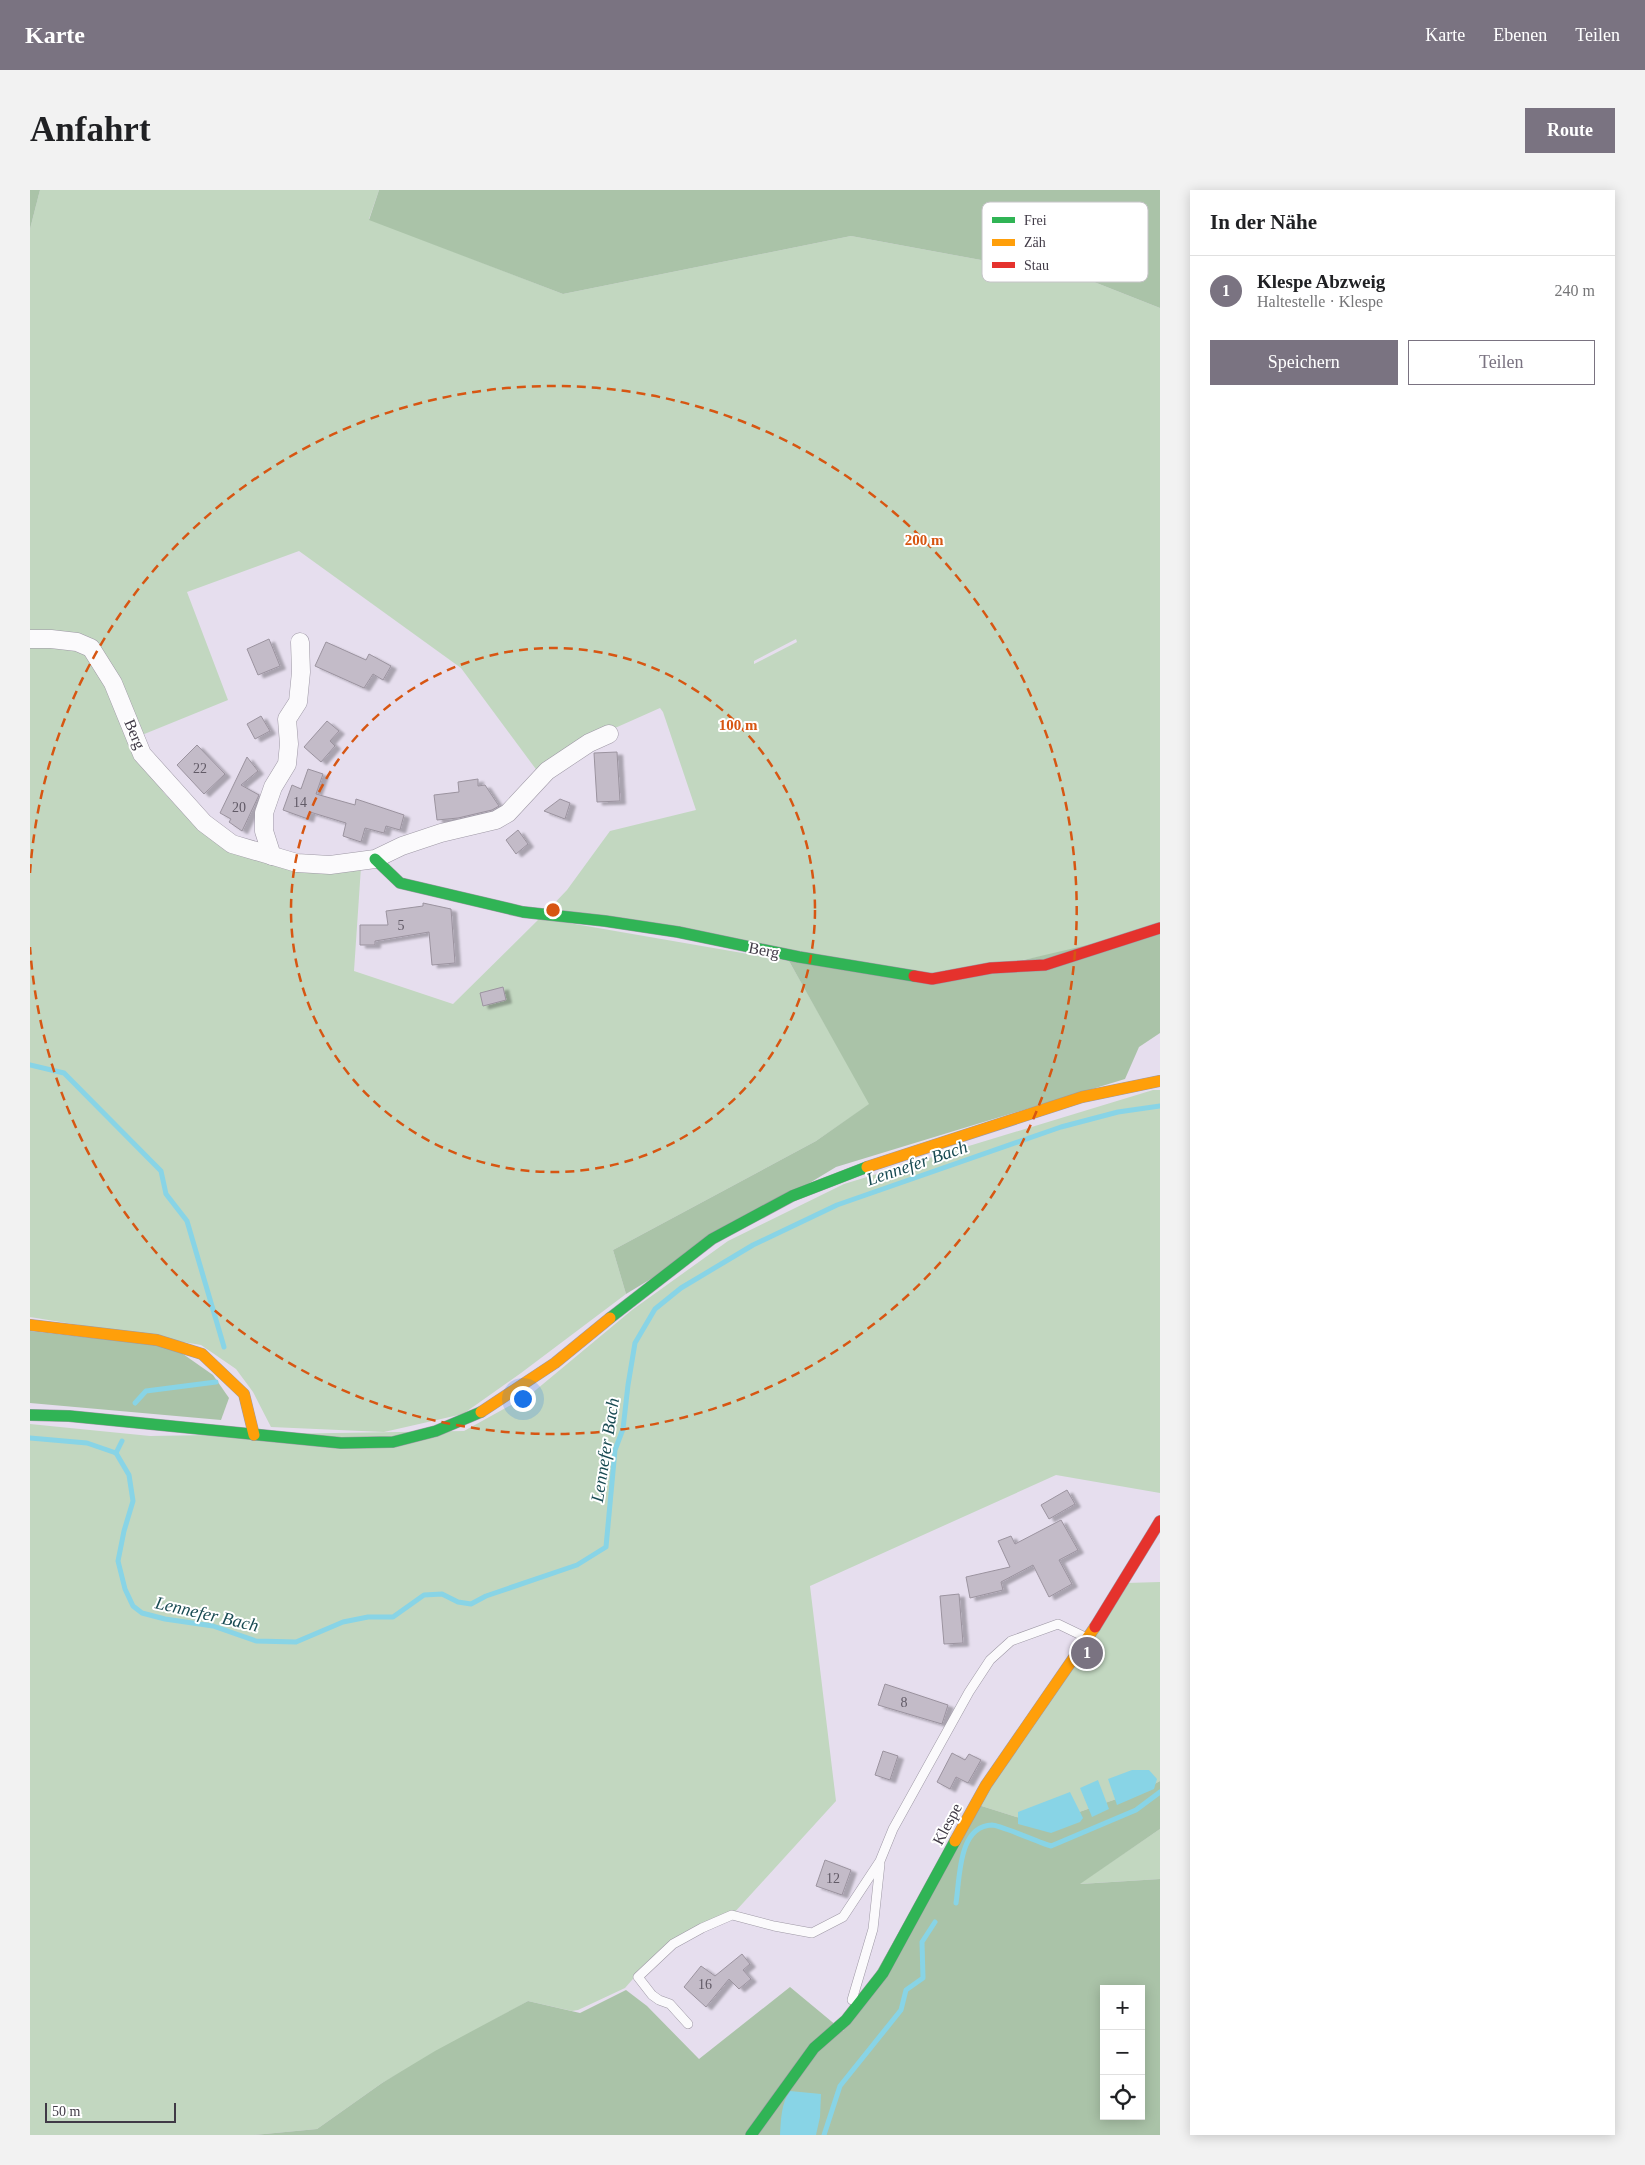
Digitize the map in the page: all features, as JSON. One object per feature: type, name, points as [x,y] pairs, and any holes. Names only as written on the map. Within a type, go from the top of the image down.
[{"type":"street","name":"Berg","points":[[30,639],[77,642],[91,648],[113,683],[142,754],[204,823],[232,844],[297,862],[330,865],[375,859],[402,846],[440,833],[496,820],[508,813],[547,772],[589,743],[609,734]]},
{"type":"street","points":[[272,856],[264,831],[264,813],[273,787],[287,764],[289,744],[287,719],[298,702],[301,672],[300,642]]},
{"type":"street","name":"Berg","points":[[375,859],[400,883],[524,912],[605,921],[678,932],[799,957],[932,979],[991,968],[1045,965],[1160,928]]},
{"type":"street","points":[[30,1415],[69,1416],[341,1443],[394,1442],[436,1431],[476,1416],[555,1363],[623,1307],[712,1239],[792,1196],[845,1174],[1082,1097],[1160,1081]]},
{"type":"street","points":[[30,1325],[157,1340],[202,1354],[244,1394],[254,1435]]},
{"type":"street","name":"Klespe","points":[[751,2134],[814,2048],[846,2020],[883,1973],[986,1785],[1087,1639],[1160,1520]]},
{"type":"lane","points":[[688,2024],[670,2004],[659,2000],[652,1994],[638,1977],[673,1944],[702,1928],[732,1915],[774,1926],[812,1933],[843,1917],[880,1861],[893,1829],[969,1692],[990,1660],[1011,1641],[1058,1624],[1087,1639]]},
{"type":"lane","points":[[846,2020],[873,1930],[880,1861]]},
{"type":"green space","points":[[30,190],[40,190],[30,229]]},
{"type":"green space","points":[[40,190],[379,190],[369,219],[563,294],[851,236],[982,260],[982,282],[1094,282],[1160,308],[1160,924],[1097,946],[942,975],[546,912],[567,890],[610,831],[696,810],[663,712],[660,708],[588,740],[538,772],[461,668],[299,551],[187,592],[228,700],[137,737],[95,645],[30,636],[30,229]],"holes":[[[796,639],[797,642],[754,664],[754,661]]]},
{"type":"green space","points":[[379,190],[1160,190],[1160,308],[1094,282],[1148,282],[1148,202],[982,202],[982,260],[851,236],[563,294],[369,220]]},
{"type":"green space","points":[[30,643],[88,651],[141,757],[164,793],[190,820],[218,842],[361,867],[354,971],[453,1004],[540,918],[789,961],[870,1104],[816,1141],[613,1250],[626,1294],[463,1414],[384,1432],[271,1427],[253,1392],[236,1369],[201,1345],[30,1317]]},
{"type":"green space","points":[[1160,928],[1160,1033],[1139,1047],[1125,1079],[836,1167],[626,1294],[613,1250],[816,1141],[869,1104],[789,961],[942,979]]},
{"type":"green space","points":[[1153,1090],[1160,1090],[1160,1493],[1056,1475],[810,1586],[836,1801],[733,1914],[701,1927],[639,1972],[625,1988],[578,2010],[572,2011],[528,2001],[382,2083],[317,2129],[254,2135],[30,2135],[30,1424],[150,1436],[464,1431],[531,1394],[632,1310],[728,1241],[844,1184]]},
{"type":"green space","points":[[30,1331],[173,1347],[213,1375],[229,1398],[221,1420],[30,1403]]},
{"type":"green space","points":[[1160,1582],[1160,1781],[1145,1789],[1042,1825],[972,1803],[1126,1583]]},
{"type":"green space","points":[[1160,1781],[1160,1829],[1080,1884],[1160,1879],[1160,2135],[254,2135],[317,2129],[382,2083],[435,2051],[528,2001],[580,2013],[626,1990],[647,2006],[699,2059],[790,1987],[843,2031],[972,1803],[1042,1825],[1145,1789]]},
{"type":"green space","points":[[1160,1829],[1160,1879],[1079,1884]]},
{"type":"water","points":[[1132,1770],[1149,1770],[1157,1779],[1154,1789],[1117,1805],[1108,1779]]},
{"type":"water","points":[[1098,1780],[1109,1809],[1092,1817],[1080,1788]]},
{"type":"water","points":[[1070,1792],[1083,1818],[1080,1822],[1051,1833],[1018,1824],[1018,1812]]},
{"type":"water","points":[[790,2091],[821,2094],[820,2117],[816,2135],[780,2135],[783,2106]]},
{"type":"building","points":[[269,639],[280,666],[258,675],[247,649]]},
{"type":"building","points":[[326,642],[366,660],[369,654],[391,666],[383,680],[373,674],[364,688],[315,666]]},
{"type":"building","points":[[261,716],[270,731],[255,739],[247,724]]},
{"type":"building","points":[[327,721],[339,731],[330,741],[335,746],[321,762],[304,747]]},
{"type":"building","points":[[197,745],[225,774],[204,794],[177,765]]},
{"type":"building","points":[[617,752],[620,801],[597,802],[594,753]]},
{"type":"building","points":[[247,757],[258,771],[241,785],[259,795],[242,831],[229,822],[231,819],[220,813]]},
{"type":"building","points":[[308,769],[323,774],[316,794],[355,805],[356,799],[404,815],[400,830],[386,826],[384,833],[365,828],[361,842],[343,836],[346,823],[310,812],[308,819],[283,810],[292,785],[301,789]]},
{"type":"building","points":[[478,779],[478,786],[485,785],[499,806],[492,810],[458,818],[437,820],[434,795],[459,792],[458,782]]},
{"type":"building","points":[[560,799],[570,803],[565,819],[544,811]]},
{"type":"building","points":[[518,830],[528,844],[516,854],[506,840]]},
{"type":"building","points":[[423,903],[451,909],[455,963],[432,965],[429,932],[375,941],[375,945],[360,945],[360,925],[388,925],[386,911],[423,906]]},
{"type":"building","points":[[503,987],[506,1000],[483,1006],[480,993]]},
{"type":"building","points":[[1067,1490],[1075,1504],[1049,1519],[1041,1505]]},
{"type":"building","points":[[1061,1520],[1078,1550],[1059,1560],[1072,1584],[1049,1597],[1033,1565],[1001,1582],[1003,1590],[970,1598],[966,1577],[1010,1567],[998,1541],[1011,1536],[1015,1544]]},
{"type":"building","points":[[959,1594],[963,1643],[944,1644],[940,1596]]},
{"type":"building","points":[[885,1684],[948,1705],[942,1724],[878,1705]]},
{"type":"building","points":[[883,1751],[898,1756],[890,1780],[875,1775]]},
{"type":"building","points":[[952,1753],[965,1760],[969,1754],[981,1760],[968,1783],[956,1777],[950,1789],[937,1782]]},
{"type":"building","points":[[825,1860],[851,1870],[842,1895],[816,1886]]},
{"type":"building","points":[[742,1954],[750,1964],[743,1970],[751,1979],[739,1989],[729,1979],[706,2007],[684,1987],[701,1966],[715,1976]]},
{"type":"waterway","points":[[30,1065],[64,1073],[161,1171],[166,1194],[187,1221],[224,1347]]},
{"type":"waterway","name":"Lennefer Bach","points":[[30,1438],[87,1443],[116,1453],[129,1475],[133,1501],[118,1561],[125,1589],[133,1606],[142,1613],[165,1619],[213,1626],[256,1641],[296,1642],[343,1622],[368,1617],[393,1617],[424,1595],[442,1594],[458,1602],[471,1604],[486,1596],[577,1565],[606,1547],[615,1450],[623,1429],[635,1343],[655,1309],[681,1288],[753,1245],[837,1205],[1061,1127],[1118,1112],[1160,1106]]},
{"type":"waterway","points":[[135,1403],[146,1391],[216,1382]]},
{"type":"waterway","points":[[116,1453],[122,1441]]},
{"type":"waterway","points":[[956,1903],[963,1855],[973,1834],[981,1828],[992,1825],[996,1826],[1051,1846],[1136,1810],[1160,1792]]},
{"type":"waterway","points":[[824,2135],[840,2086],[901,2010],[906,1990],[923,1978],[922,1942],[935,1922]]},
{"type":"traffic: fast","points":[[375,859],[400,883],[523,912],[605,921],[678,932],[799,957],[914,976]]},
{"type":"traffic: fast","points":[[610,1318],[712,1239],[792,1196],[867,1167]]},
{"type":"traffic: fast","points":[[30,1415],[69,1416],[341,1443],[393,1442],[436,1431],[481,1412]]},
{"type":"traffic: fast","points":[[751,2135],[814,2048],[846,2020],[883,1973],[955,1841]]},
{"type":"traffic: slow","points":[[867,1167],[1082,1097],[1160,1081]]},
{"type":"traffic: slow","points":[[481,1412],[555,1363],[610,1318]]},
{"type":"traffic: slow","points":[[30,1325],[157,1340],[202,1354],[244,1394],[254,1435]]},
{"type":"traffic: slow","points":[[955,1841],[986,1785],[1095,1627]]},
{"type":"traffic: jam","points":[[914,976],[932,979],[991,968],[1045,965],[1160,928]]},
{"type":"traffic: jam","points":[[1095,1627],[1160,1521]]},
{"type":"place","name":"Klespe Abzweig","points":[[1087,1653]]}]
